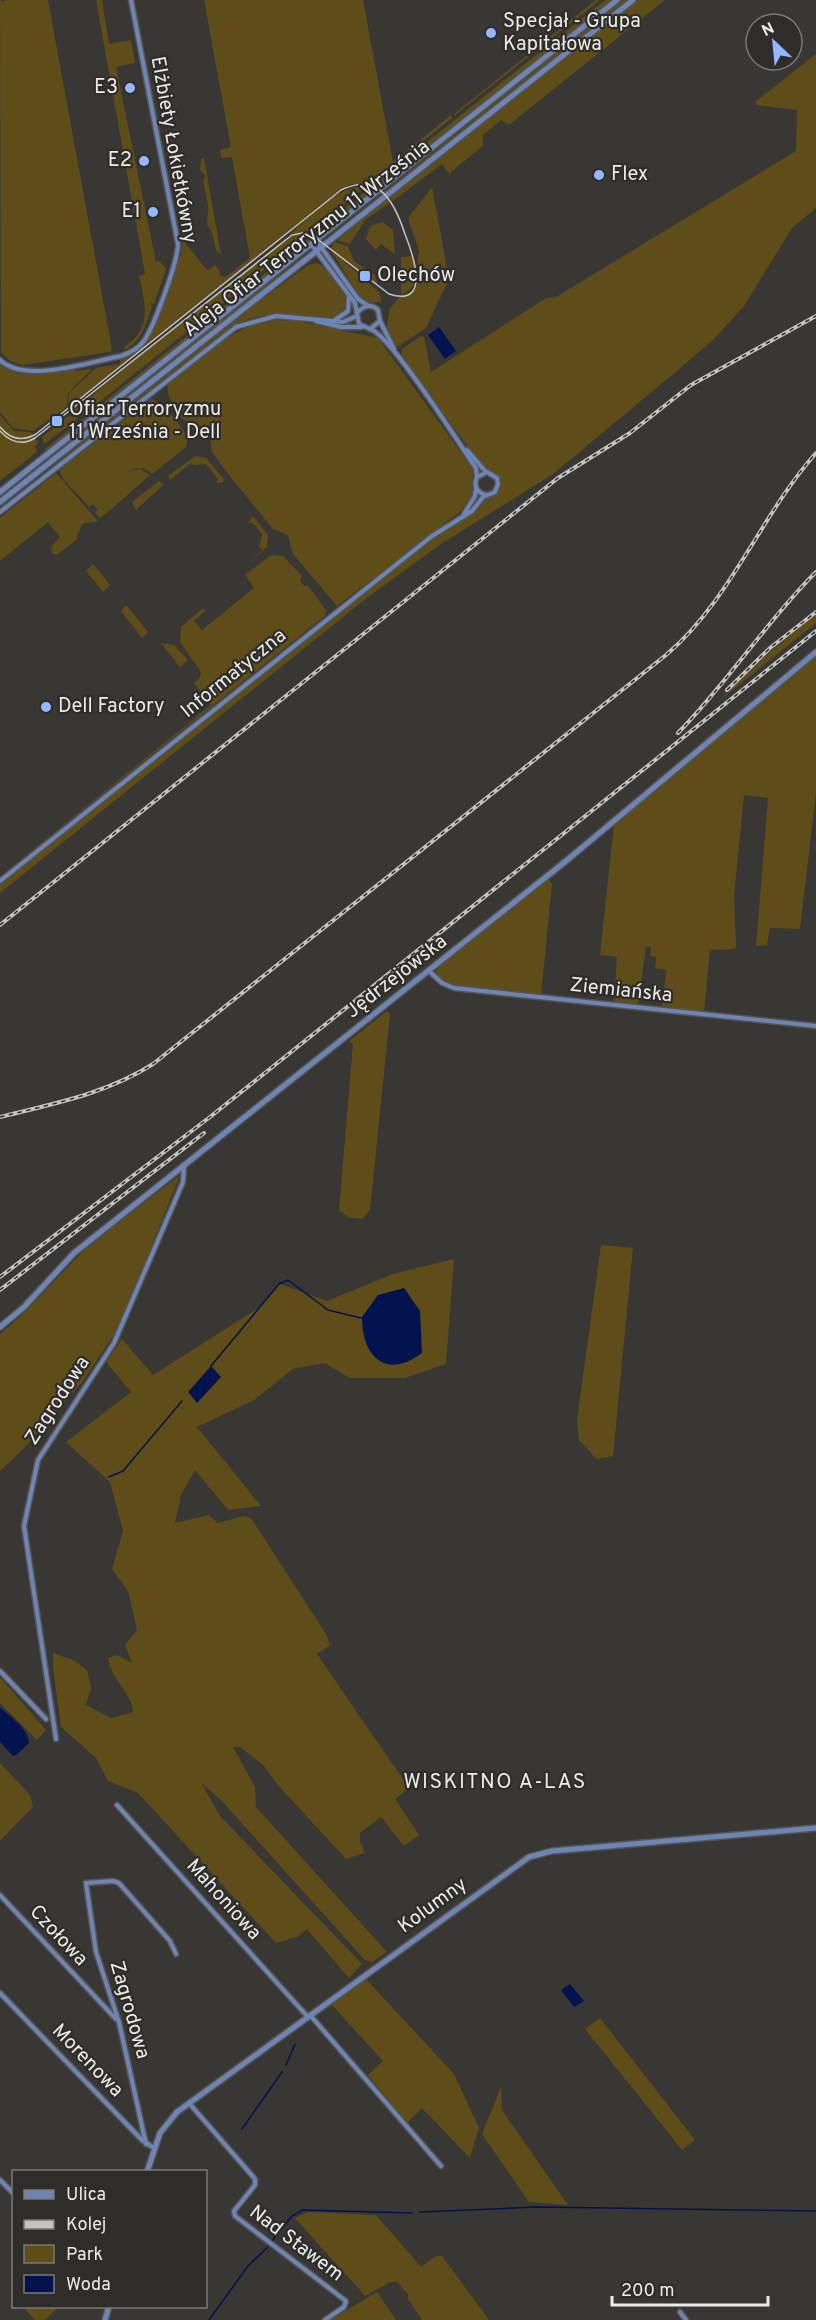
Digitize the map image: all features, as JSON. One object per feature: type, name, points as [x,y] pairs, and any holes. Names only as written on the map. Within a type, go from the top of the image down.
[{"type":"street","name":"Elżbiety Łokietkówny","points":[[0,360],[14,369],[39,371],[126,355],[137,348],[146,337],[176,259],[178,244],[131,0]]},
{"type":"street","name":"Aleja Ofiar Terroryzmu 11 Września","points":[[0,492],[617,0]]},
{"type":"street","name":"Aleja Ofiar Terroryzmu 11 Września","points":[[0,501],[633,0]]},
{"type":"street","points":[[313,320],[341,327],[370,329],[380,321],[378,310],[357,298],[314,242]]},
{"type":"street","points":[[319,249],[349,296],[362,327]]},
{"type":"street","points":[[332,321],[342,317],[348,311],[349,296]]},
{"type":"street","points":[[0,512],[227,332],[246,322],[266,317],[286,316],[346,322],[368,306]]},
{"type":"street","name":"Informatyczna","points":[[380,321],[397,355]]},
{"type":"street","name":"Informatyczna","points":[[370,329],[377,332],[397,355],[476,468],[476,496],[462,517]]},
{"type":"street","name":"Informatyczna","points":[[0,881],[432,536],[472,511],[486,495],[495,492],[498,484],[494,474],[486,472],[460,442]]},
{"type":"street","points":[[477,477],[486,472]]},
{"type":"street","points":[[477,489],[486,495]]},
{"type":"street","name":"Jędrzejowska","points":[[0,1327],[74,1253],[566,861],[816,652]]},
{"type":"street","name":"Ziemiańska","points":[[429,971],[442,983],[454,988],[816,1026]]},
{"type":"street","name":"Zagrodowa","points":[[56,1739],[50,1691],[25,1549],[24,1526],[38,1460],[98,1369],[126,1321],[183,1182],[183,1165]]},
{"type":"street","points":[[0,1671],[46,1719]]},
{"type":"street","name":"Mahoniowa","points":[[117,1805],[308,2015],[441,2166]]},
{"type":"street","name":"Kolumny","points":[[148,2170],[153,2148],[169,2120],[189,2103],[530,1857],[552,1851],[816,1828]]},
{"type":"street","name":"Zagrodowa","points":[[146,2144],[119,2022],[96,1952],[86,1883],[118,1883],[170,1941],[176,1954]]},
{"type":"street","name":"Czołowa","points":[[0,1895],[119,2022]]},
{"type":"street","name":"Morenowa","points":[[0,1993],[146,2144],[153,2148]]},
{"type":"street","name":"Nad Stawem","points":[[189,2103],[255,2180],[255,2185],[237,2205],[234,2214],[345,2299],[344,2307],[325,2320]]},
{"type":"street","points":[[0,2180],[12,2192]]},
{"type":"street","points":[[680,2312],[686,2320]]},
{"type":"green space","points":[[0,0],[4,2],[5,0],[48,0],[112,349],[110,352],[23,365],[10,361],[1,352]]},
{"type":"green space","points":[[96,0],[102,0],[109,44],[131,40],[135,63],[116,67],[156,262],[160,261],[166,269],[154,304],[150,303],[152,307],[142,332],[130,347],[124,350],[143,324],[145,306],[139,276],[145,274]]},
{"type":"green space","points":[[204,0],[363,0],[393,162],[451,115],[452,118],[368,185],[352,184],[339,190],[67,408],[70,392],[96,368],[120,364],[120,359],[140,349],[151,333],[181,255],[182,231],[186,244],[207,270],[216,265],[221,276],[226,277],[250,258],[232,157],[221,158],[220,150],[231,147]]},
{"type":"green space","points":[[596,0],[600,0],[454,114]]},
{"type":"green space","points":[[605,0],[612,0],[376,187],[372,186]]},
{"type":"green space","points":[[622,0],[628,0],[332,234]]},
{"type":"green space","points":[[638,0],[665,0],[509,125],[501,120],[483,135],[483,146],[451,172],[451,176],[442,164],[393,201],[390,197]]},
{"type":"green space","points":[[816,54],[816,208],[792,228],[744,306],[714,339],[553,474],[441,544],[368,597],[0,893],[0,884],[430,541],[471,514],[483,499],[498,492],[501,485],[498,475],[482,466],[402,357],[402,349],[421,336],[424,337],[431,372],[546,298],[556,297],[796,151],[797,110],[757,105],[755,102],[793,72],[804,72],[804,63]]},
{"type":"green space","points":[[204,158],[221,254],[216,250],[211,230],[207,225],[208,205],[203,181],[206,176],[200,170],[201,159]]},
{"type":"green space","points":[[366,186],[310,233],[291,233],[335,196]]},
{"type":"green space","points":[[370,187],[375,189],[326,227],[332,218]]},
{"type":"green space","points":[[432,187],[449,279],[426,328],[397,347],[386,330],[390,308],[400,297],[412,292],[418,282],[418,254],[420,253],[408,218]]},
{"type":"green space","points":[[389,198],[391,202],[365,220],[350,244],[337,240]]},
{"type":"green space","points":[[383,222],[393,230],[395,254],[381,244],[376,250],[366,239],[370,226]]},
{"type":"green space","points":[[297,235],[308,235],[83,415],[70,413],[285,239]]},
{"type":"green space","points":[[312,236],[314,237],[45,452],[45,449]]},
{"type":"green space","points":[[334,242],[348,246],[354,261],[375,275],[377,284],[331,249]]},
{"type":"green space","points":[[309,250],[249,301],[49,457],[300,256]]},
{"type":"green space","points":[[331,250],[380,293],[381,302],[368,303],[361,299]]},
{"type":"green space","points":[[412,256],[415,268],[414,284],[401,295],[401,257]]},
{"type":"green space","points":[[317,263],[333,276],[345,295],[347,308],[338,317],[273,314],[232,326],[55,464],[53,463],[219,331],[308,265]]},
{"type":"green space","points":[[272,320],[298,321],[378,338],[473,469],[472,496],[461,511],[337,606],[293,554],[288,535],[273,529],[225,470],[212,452],[210,437],[196,431],[186,422],[175,409],[169,395],[169,383],[217,345],[243,330]]},
{"type":"green space","points":[[0,364],[9,370],[27,374],[74,367],[76,371],[92,369],[69,392],[66,408],[33,431],[13,428],[0,412]]},
{"type":"green space","points":[[151,399],[166,409],[185,433],[186,447],[152,474],[141,468],[129,471],[140,469],[150,475],[100,518],[95,513],[98,509],[93,504],[89,507],[64,480],[59,470]]},
{"type":"green space","points":[[0,415],[14,431],[31,432],[38,443],[35,446],[37,452],[0,481]]},
{"type":"green space","points":[[68,416],[79,418],[44,444],[42,437]]},
{"type":"green space","points":[[195,456],[206,458],[224,479],[223,482],[216,483],[218,479],[206,464],[191,463],[170,480],[168,476]]},
{"type":"green space","points":[[56,473],[98,521],[82,524],[76,540],[57,555],[52,553],[51,547],[60,537],[48,522],[0,561],[0,518]]},
{"type":"green space","points":[[159,481],[166,487],[163,485],[136,510],[132,502]]},
{"type":"green space","points":[[253,516],[268,535],[267,547],[240,570],[262,550],[259,546],[262,534],[253,523],[248,523]]},
{"type":"green space","points":[[271,555],[283,556],[302,576],[300,581],[304,586],[308,586],[326,610],[326,615],[0,876],[211,705],[194,683],[187,688],[199,679],[201,672],[180,642],[181,627],[203,608],[205,611],[194,621],[202,630],[254,588],[245,575]]},
{"type":"green space","points":[[93,564],[110,585],[103,592],[86,571]]},
{"type":"green space","points":[[126,605],[148,632],[142,638],[121,611]]},
{"type":"green space","points":[[816,614],[816,623],[715,704],[770,652]]},
{"type":"green space","points":[[161,643],[174,645],[188,660],[180,667]]},
{"type":"green space","points":[[816,656],[816,793],[800,929],[770,928],[767,945],[756,946],[768,798],[744,795],[734,896],[736,946],[734,949],[710,950],[704,1013],[662,1008],[666,970],[655,968],[656,957],[650,956],[651,947],[646,946],[638,1006],[614,1004],[617,957],[600,955],[614,824]]},
{"type":"green space","points":[[548,879],[552,884],[541,996],[467,989],[442,980],[435,973],[439,966]]},
{"type":"green space","points":[[387,1011],[390,1014],[370,1210],[362,1219],[348,1217],[339,1210],[353,1044],[349,1041]]},
{"type":"green space","points":[[180,1175],[119,1327],[83,1381],[24,1448],[0,1471],[0,1334],[23,1314],[87,1247]]},
{"type":"green space","points":[[601,1245],[633,1248],[613,1456],[597,1459],[579,1440],[577,1420]]},
{"type":"green space","points":[[454,1259],[446,1364],[405,1378],[350,1378],[324,1363],[293,1369],[254,1400],[197,1427],[261,1506],[228,1510],[195,1470],[181,1495],[175,1523],[209,1515],[217,1523],[244,1516],[251,1518],[326,1634],[330,1645],[317,1654],[409,1788],[395,1799],[419,1835],[404,1846],[381,1817],[360,1833],[360,1842],[365,1853],[346,1859],[278,1785],[264,1766],[240,1747],[233,1747],[255,1787],[256,1807],[387,1952],[372,1962],[365,1960],[221,1800],[201,1783],[220,1816],[362,1964],[349,1978],[307,1929],[297,1937],[276,1943],[138,1793],[108,1781],[96,1758],[61,1727],[53,1653],[73,1660],[87,1670],[91,1688],[86,1705],[111,1718],[133,1712],[129,1698],[113,1673],[108,1658],[117,1655],[132,1663],[125,1645],[137,1630],[128,1591],[112,1569],[123,1531],[110,1482],[66,1442],[131,1392],[106,1362],[122,1339],[153,1375],[260,1307],[280,1284],[327,1301],[393,1274]]},
{"type":"green space","points":[[0,1677],[46,1730],[37,1740],[0,1703]]},
{"type":"green space","points":[[0,1763],[30,1795],[33,1807],[0,1841]]},
{"type":"green space","points":[[366,1979],[454,2074],[479,2128],[470,2158],[422,2108],[407,2123],[368,2075],[383,2061],[331,2004]]},
{"type":"green space","points":[[600,2018],[695,2140],[682,2150],[585,2029]]},
{"type":"green space","points":[[501,2087],[502,2110],[568,2205],[529,2202],[482,2134]]},
{"type":"green space","points":[[309,2212],[376,2215],[421,2267],[436,2256],[442,2256],[489,2320],[422,2320],[408,2299],[408,2294],[397,2282],[390,2282],[365,2296],[295,2218]]},
{"type":"green space","points":[[377,2292],[396,2320],[330,2320]]},
{"type":"green space","points":[[24,2308],[58,2308],[45,2320],[35,2320]]},
{"type":"water","points":[[439,327],[456,351],[445,359],[428,335]]},
{"type":"water","points":[[404,1288],[420,1311],[422,1353],[409,1361],[387,1364],[378,1360],[371,1353],[363,1331],[362,1317],[378,1295]]},
{"type":"water","points":[[211,1366],[221,1377],[197,1403],[188,1392]]},
{"type":"water","points":[[0,1707],[22,1728],[28,1738],[29,1743],[13,1756],[0,1742]]},
{"type":"water","points":[[570,1984],[584,2001],[574,2007],[561,1990]]},
{"type":"waterway","points":[[211,1366],[279,1284],[288,1280],[328,1310],[361,1318]]},
{"type":"waterway","points":[[109,1477],[123,1471],[182,1401]]},
{"type":"waterway","points":[[286,2065],[295,2044]]},
{"type":"waterway","points":[[242,2129],[282,2072]]},
{"type":"waterway","points":[[420,2212],[537,2207],[816,2211]]},
{"type":"waterway","points":[[272,2241],[292,2216],[303,2210],[412,2213]]},
{"type":"waterway","points":[[209,2320],[248,2266],[268,2247]]},
{"type":"tram line","points":[[0,427],[16,438],[26,438],[36,434],[341,190],[355,185],[366,185],[376,188],[391,202],[415,265],[415,286],[411,293],[403,296],[389,294],[316,238],[303,233],[292,235],[35,438],[25,442],[16,442],[0,431]]},
{"type":"railway","points":[[0,925],[558,478],[630,433],[691,385],[816,316]]},
{"type":"railway","points":[[0,1117],[98,1091],[153,1064],[666,655],[709,609],[778,503],[816,453]]},
{"type":"railway","points":[[678,733],[714,693],[780,611],[816,572]]},
{"type":"railway","points":[[727,690],[770,648],[816,612]]},
{"type":"railway","points":[[0,1277],[210,1117],[816,631]]},
{"type":"railway","points":[[0,1290],[204,1133]]},
{"type":"place","name":"Specjał - Grupa Kapitałowa","points":[[491,33]]},
{"type":"place","name":"E3","points":[[130,88]]},
{"type":"place","name":"E2","points":[[144,161]]},
{"type":"place","name":"Flex","points":[[599,175]]},
{"type":"place","name":"E1","points":[[153,212]]},
{"type":"place","name":"Olechów","points":[[365,276]]},
{"type":"place","name":"Ofiar Terroryzmu 11 Września - Dell","points":[[57,421]]},
{"type":"place","name":"Dell Factory","points":[[46,707]]},
{"type":"district","name":"WISKITNO A-LAS","points":[[495,1782]]}]
